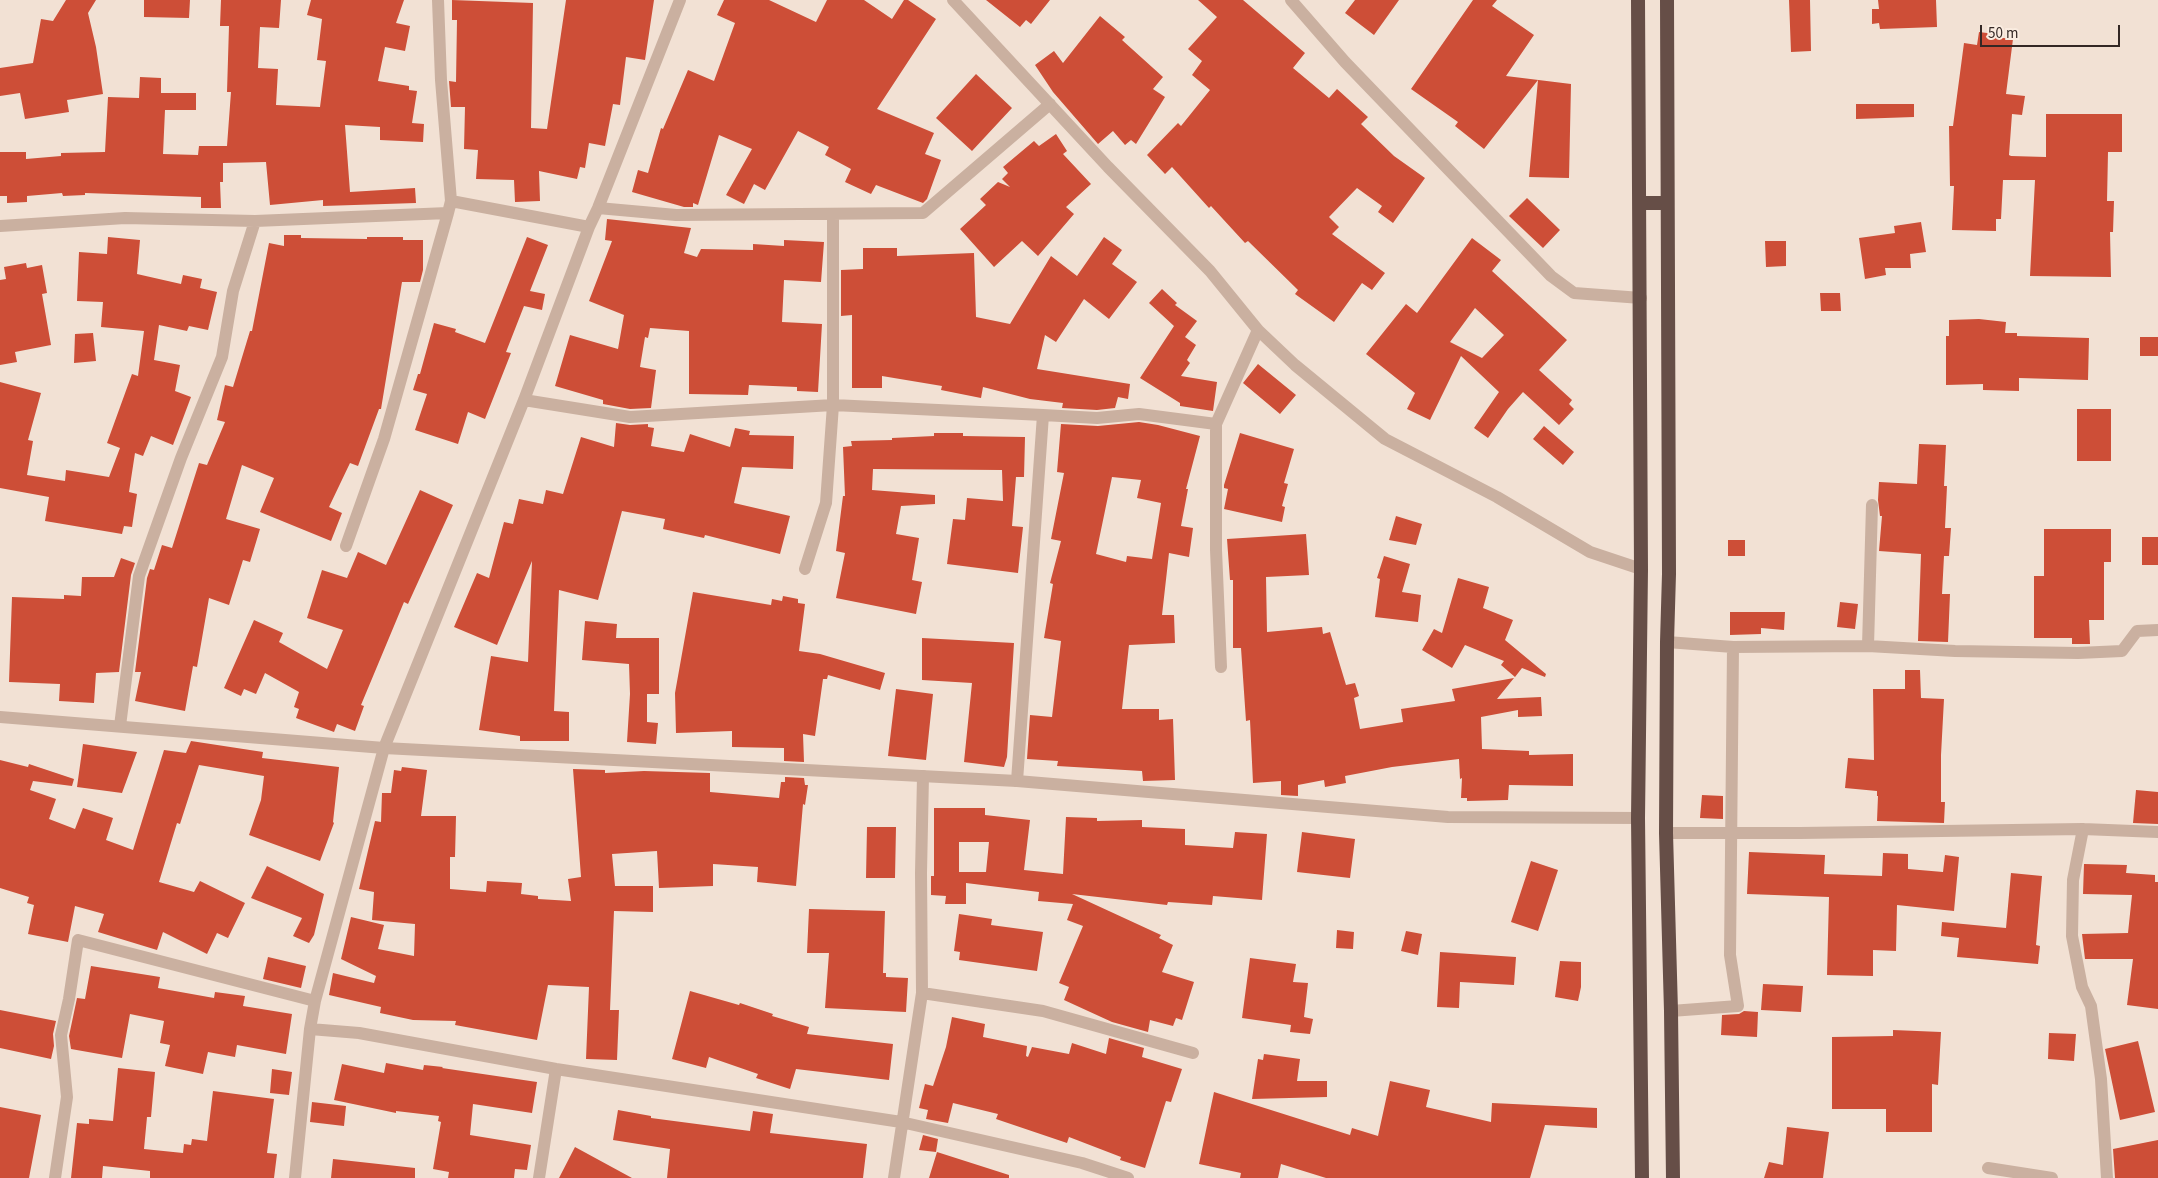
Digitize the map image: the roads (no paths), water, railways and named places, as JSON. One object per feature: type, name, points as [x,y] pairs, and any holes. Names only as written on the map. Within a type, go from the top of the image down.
[{"type":"highway","points":[[1638,0],[1641,203],[1641,569],[1638,818],[1642,1178]]},
{"type":"highway","points":[[1667,0],[1666,203],[1669,574],[1666,833],[1673,1178]]},
{"type":"highway","points":[[1641,203],[1666,203]]},
{"type":"street","points":[[346,546],[384,439],[449,207],[438,0]]},
{"type":"street","points":[[295,1178],[310,1029],[315,1001],[384,748],[524,400],[588,227],[598,208],[680,0]]},
{"type":"street","points":[[953,0],[1108,167],[1210,271],[1258,330],[1295,365],[1385,439],[1497,498],[1590,552],[1641,569]]},
{"type":"street","points":[[1291,0],[1345,62],[1551,276],[1574,293],[1640,298]]},
{"type":"street","points":[[598,208],[676,215],[923,213],[1050,104]]},
{"type":"street","points":[[0,226],[125,218],[255,221],[449,207],[588,227]]},
{"type":"street","points":[[805,569],[826,503],[833,405],[833,214]]},
{"type":"street","points":[[120,726],[139,576],[181,458],[222,357],[233,291],[255,221]]},
{"type":"street","points":[[1221,668],[1216,550],[1216,424],[1258,330]]},
{"type":"street","points":[[524,400],[630,417],[833,405],[1097,418],[1139,414],[1216,424]]},
{"type":"street","points":[[1018,781],[1043,415]]},
{"type":"street","points":[[1868,646],[1872,505]]},
{"type":"street","points":[[1667,642],[1733,647],[1868,646],[2008,652],[2122,651],[2137,631],[2158,630]]},
{"type":"street","points":[[1671,1011],[1738,1006],[1730,955],[1733,647]]},
{"type":"street","points":[[0,717],[384,748],[1018,781],[1448,817],[1638,818]]},
{"type":"street","points":[[894,1178],[922,993],[921,873],[923,776]]},
{"type":"street","points":[[1666,833],[2083,830],[2158,832]]},
{"type":"street","points":[[2083,830],[2073,880],[2072,936],[2082,987],[2091,1006],[2101,1079],[2107,1178]]},
{"type":"street","points":[[56,1178],[67,1097],[61,1035],[69,999],[78,940],[315,1001]]},
{"type":"street","points":[[922,993],[1043,1011],[1193,1053]]},
{"type":"street","points":[[310,1029],[359,1033],[556,1069],[901,1122],[1082,1163],[1128,1178]]},
{"type":"street","points":[[539,1178],[556,1069]]},
{"type":"street","points":[[1988,1168],[2052,1178]]}]
